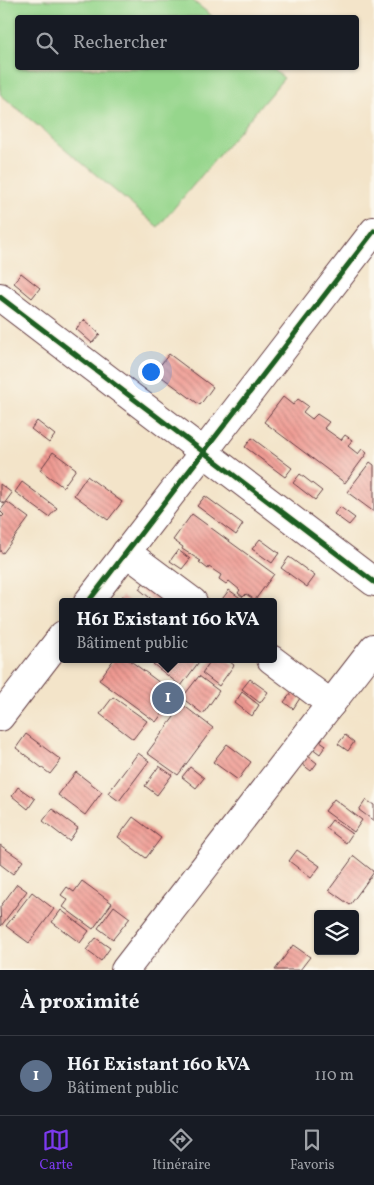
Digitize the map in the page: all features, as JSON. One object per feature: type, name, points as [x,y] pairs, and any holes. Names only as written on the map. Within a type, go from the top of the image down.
[{"type":"street","points":[[91,598],[374,231]]},
{"type":"street","points":[[0,297],[374,582]]},
{"type":"street","points":[[126,552],[188,598]]},
{"type":"street","points":[[0,717],[59,639]]},
{"type":"street","points":[[126,970],[374,648]]},
{"type":"street","points":[[276,663],[331,704]]},
{"type":"green space","points":[[0,0],[192,0],[211,15],[15,15],[15,70],[274,70],[284,78],[158,227],[0,94]]},
{"type":"building","points":[[21,273],[40,288],[32,298],[14,283]]},
{"type":"building","points":[[84,320],[100,334],[92,343],[76,329]]},
{"type":"building","points":[[169,354],[213,387],[200,405],[155,372]]},
{"type":"building","points":[[283,397],[293,405],[298,399],[308,406],[303,412],[312,419],[317,414],[329,422],[324,428],[341,440],[345,435],[352,440],[348,446],[358,454],[362,449],[367,453],[345,483],[264,422]]},
{"type":"building","points":[[37,421],[55,435],[49,443],[31,429]]},
{"type":"building","points":[[252,438],[292,468],[285,477],[245,447]]},
{"type":"building","points":[[53,452],[76,469],[63,487],[40,470]]},
{"type":"building","points":[[370,462],[374,465],[374,512],[347,492]]},
{"type":"building","points":[[300,474],[322,491],[315,500],[293,483]]},
{"type":"building","points":[[87,476],[122,502],[108,520],[74,495]]},
{"type":"building","points":[[22,482],[57,508],[49,517],[15,492]]},
{"type":"building","points":[[0,484],[12,493],[4,504],[0,501]]},
{"type":"building","points":[[205,496],[243,524],[236,535],[197,506]]},
{"type":"building","points":[[7,502],[29,518],[3,553],[0,551],[0,515],[2,517],[4,515],[0,511]]},
{"type":"building","points":[[340,507],[355,518],[349,525],[334,514]]},
{"type":"building","points":[[192,514],[274,574],[256,598],[252,598],[246,594],[243,597],[238,593],[240,590],[229,581],[226,584],[219,579],[221,575],[209,567],[208,569],[199,562],[201,561],[182,549],[183,547],[173,540]]},
{"type":"building","points":[[260,539],[279,553],[272,563],[252,549]]},
{"type":"building","points":[[178,550],[190,559],[182,569],[170,561]]},
{"type":"building","points":[[289,557],[315,576],[307,587],[281,568]]},
{"type":"building","points":[[145,581],[169,598],[150,598],[139,589]]},
{"type":"building","points":[[229,590],[240,598],[223,598]]},
{"type":"building","points":[[111,663],[133,663],[176,695],[156,722],[99,680]]},
{"type":"building","points":[[154,663],[198,663],[181,686]]},
{"type":"building","points":[[209,663],[231,663],[234,665],[219,686],[202,673]]},
{"type":"building","points":[[199,676],[219,691],[203,714],[182,698]]},
{"type":"building","points":[[250,679],[268,692],[260,703],[242,689]]},
{"type":"building","points":[[242,692],[259,705],[252,716],[235,703]]},
{"type":"building","points":[[292,692],[300,698],[293,709],[284,702]]},
{"type":"building","points":[[113,697],[147,721],[133,739],[100,714]]},
{"type":"building","points":[[183,705],[213,728],[178,775],[147,753]]},
{"type":"building","points":[[26,734],[61,760],[50,774],[16,748]]},
{"type":"building","points":[[345,735],[354,742],[348,751],[338,744]]},
{"type":"building","points":[[313,736],[326,745],[320,754],[308,745]]},
{"type":"building","points":[[227,744],[251,762],[238,780],[213,762]]},
{"type":"building","points":[[138,753],[149,761],[119,801],[108,793]]},
{"type":"building","points":[[308,756],[317,763],[311,771],[302,764]]},
{"type":"building","points":[[159,766],[172,775],[157,795],[145,786]]},
{"type":"building","points":[[190,767],[204,778],[196,788],[182,777]]},
{"type":"building","points":[[76,772],[102,792],[85,815],[58,795]]},
{"type":"building","points":[[18,787],[35,799],[28,809],[12,796]]},
{"type":"building","points":[[334,799],[362,820],[354,832],[325,811]]},
{"type":"building","points":[[366,800],[374,805],[374,821],[359,810]]},
{"type":"building","points":[[52,809],[78,828],[69,841],[43,821]]},
{"type":"building","points":[[133,817],[161,838],[146,858],[118,837]]},
{"type":"building","points":[[332,820],[352,834],[346,843],[326,828]]},
{"type":"building","points":[[0,845],[23,861],[13,874],[0,864]]},
{"type":"building","points":[[297,850],[320,866],[311,878],[289,861]]},
{"type":"building","points":[[354,856],[374,872],[350,905],[329,890]]},
{"type":"building","points":[[82,881],[112,903],[93,929],[63,907],[68,900],[61,895],[67,887],[74,892]]},
{"type":"building","points":[[17,884],[27,891],[1,926],[0,907]]},
{"type":"building","points":[[32,892],[54,909],[29,943],[6,926]]},
{"type":"building","points":[[114,906],[130,918],[113,939],[98,928]]},
{"type":"building","points":[[61,910],[89,931],[80,943],[52,922]]},
{"type":"building","points":[[96,938],[110,948],[101,961],[86,950]]},
{"type":"building","points":[[293,945],[310,957],[300,970],[275,970]]},
{"type":"cycle path","points":[[91,598],[374,231]]},
{"type":"cycle path","points":[[0,297],[374,582]]},
{"type":"place","name":"H61 Existant 160 kVA","points":[[168,698]]}]
